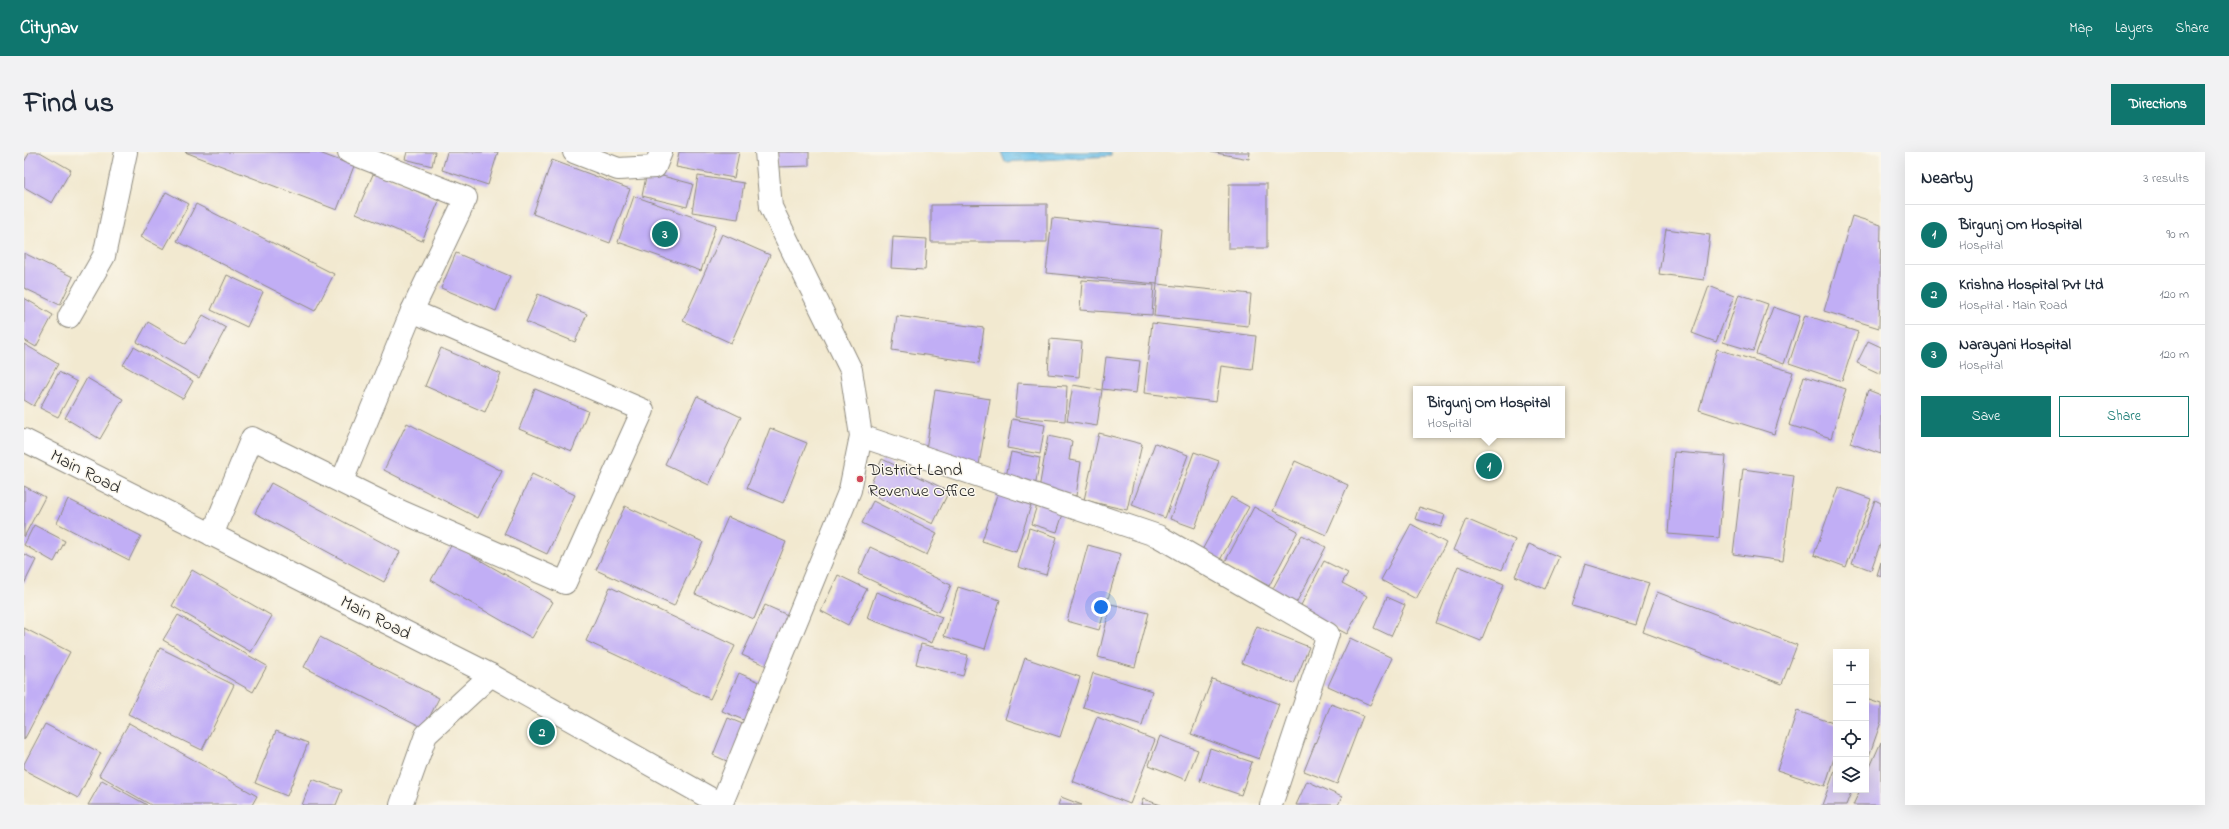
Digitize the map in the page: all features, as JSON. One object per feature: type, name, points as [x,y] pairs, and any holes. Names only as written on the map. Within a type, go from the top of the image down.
[{"type":"street","points":[[69,317],[104,256],[126,152]]},
{"type":"street","points":[[342,481],[412,311],[466,198],[349,152]]},
{"type":"street","points":[[574,152],[618,169],[655,167],[661,152]]},
{"type":"street","points":[[721,805],[850,490],[861,436],[851,370],[771,207],[766,152]]},
{"type":"street","points":[[212,535],[252,438],[342,481],[400,512],[565,583],[643,410],[412,311]]},
{"type":"street","points":[[861,436],[1158,536],[1328,634],[1271,805]]},
{"type":"street","name":"Main Road","points":[[24,440],[491,675],[696,799],[721,805]]},
{"type":"street","points":[[401,805],[426,735],[491,675]]},
{"type":"water","points":[[1001,152],[1111,152],[1111,156],[1005,162]]},
{"type":"building","points":[[30,152],[40,152],[71,170],[52,203],[24,187],[24,162]]},
{"type":"building","points":[[185,152],[317,152],[354,166],[337,210]]},
{"type":"building","points":[[407,152],[435,152],[432,166],[405,159]]},
{"type":"building","points":[[447,152],[498,152],[488,185],[442,170]]},
{"type":"building","points":[[679,152],[739,152],[734,178],[676,167]]},
{"type":"building","points":[[777,152],[809,152],[809,166],[777,167]]},
{"type":"building","points":[[1211,152],[1250,152],[1249,159]]},
{"type":"building","points":[[552,160],[630,189],[610,243],[533,214]]},
{"type":"building","points":[[374,172],[439,201],[422,241],[356,213]]},
{"type":"building","points":[[647,172],[693,184],[687,207],[642,196]]},
{"type":"building","points":[[698,176],[744,183],[738,219],[692,212]]},
{"type":"building","points":[[1229,184],[1267,184],[1267,248],[1228,248]]},
{"type":"building","points":[[166,192],[189,204],[164,249],[141,237]]},
{"type":"building","points":[[634,196],[716,225],[701,271],[618,242]]},
{"type":"building","points":[[196,204],[334,274],[315,311],[177,241]]},
{"type":"building","points":[[1047,204],[1047,242],[931,242],[931,205]]},
{"type":"building","points":[[1852,216],[1881,225],[1879,328],[1824,311]]},
{"type":"building","points":[[1052,218],[1162,229],[1157,284],[1046,273]]},
{"type":"building","points":[[1666,229],[1710,235],[1704,280],[1659,274]]},
{"type":"building","points":[[722,234],[770,255],[731,343],[683,321]]},
{"type":"building","points":[[893,237],[927,239],[925,270],[891,268]]},
{"type":"building","points":[[24,253],[73,277],[60,305],[24,288]]},
{"type":"building","points":[[456,253],[510,276],[496,311],[441,288]]},
{"type":"building","points":[[227,275],[263,292],[247,327],[211,310]]},
{"type":"building","points":[[1082,280],[1154,285],[1152,315],[1080,310]]},
{"type":"building","points":[[1157,284],[1251,294],[1248,326],[1154,316]]},
{"type":"building","points":[[1709,286],[1734,296],[1716,342],[1692,333]]},
{"type":"building","points":[[538,294],[587,314],[575,342],[526,322]]},
{"type":"building","points":[[1739,294],[1768,304],[1753,351],[1723,342]]},
{"type":"building","points":[[24,298],[53,315],[36,347],[24,340]]},
{"type":"building","points":[[1773,307],[1800,316],[1784,364],[1756,354]]},
{"type":"building","points":[[203,315],[226,328],[199,378],[137,342],[148,322],[186,344]]},
{"type":"building","points":[[1805,315],[1858,332],[1842,381],[1789,363]]},
{"type":"building","points":[[897,316],[984,328],[979,363],[892,350]]},
{"type":"building","points":[[1152,323],[1256,336],[1252,370],[1221,366],[1216,402],[1144,393]]},
{"type":"building","points":[[1050,339],[1082,342],[1079,377],[1048,374]]},
{"type":"building","points":[[1868,341],[1881,347],[1881,374],[1857,363]]},
{"type":"building","points":[[24,344],[58,364],[34,406],[24,400]]},
{"type":"building","points":[[134,347],[193,381],[183,399],[123,365]]},
{"type":"building","points":[[441,348],[501,374],[485,412],[425,386]]},
{"type":"building","points":[[1717,349],[1793,372],[1774,434],[1699,410]]},
{"type":"building","points":[[1106,357],[1140,361],[1136,393],[1102,389]]},
{"type":"building","points":[[59,372],[77,382],[58,417],[40,408]]},
{"type":"building","points":[[1804,376],[1846,389],[1831,438],[1789,425]]},
{"type":"building","points":[[87,378],[123,399],[100,439],[65,418]]},
{"type":"building","points":[[1018,383],[1067,386],[1065,421],[1015,417]]},
{"type":"building","points":[[1073,385],[1102,390],[1097,426],[1067,421]]},
{"type":"building","points":[[535,389],[588,411],[572,451],[519,429]]},
{"type":"building","points":[[935,390],[990,399],[979,465],[925,456]]},
{"type":"building","points":[[1868,390],[1881,395],[1881,454],[1850,443]]},
{"type":"building","points":[[697,396],[741,417],[709,485],[665,464]]},
{"type":"building","points":[[1012,419],[1045,425],[1040,454],[1007,448]]},
{"type":"building","points":[[407,423],[502,471],[478,518],[384,470]]},
{"type":"building","points":[[770,428],[807,443],[783,503],[747,488]]},
{"type":"building","points":[[1099,433],[1142,444],[1127,510],[1084,500]]},
{"type":"building","points":[[1048,436],[1072,441],[1069,460],[1081,462],[1076,496],[1039,489]]},
{"type":"building","points":[[1155,443],[1188,455],[1165,518],[1132,505]]},
{"type":"building","points":[[1011,452],[1040,458],[1035,488],[1005,482]]},
{"type":"building","points":[[1194,452],[1219,461],[1195,528],[1170,519]]},
{"type":"building","points":[[1674,452],[1726,456],[1719,538],[1668,534]]},
{"type":"building","points":[[882,459],[949,491],[933,524],[867,492]]},
{"type":"building","points":[[1295,461],[1348,485],[1326,535],[1273,511]]},
{"type":"building","points":[[1743,469],[1794,476],[1783,561],[1733,554]]},
{"type":"building","points":[[532,474],[575,495],[547,554],[504,534]]},
{"type":"building","points":[[271,483],[400,552],[384,582],[255,513]]},
{"type":"building","points":[[1000,485],[1034,496],[1016,552],[982,541]]},
{"type":"building","points":[[24,486],[45,497],[24,537]]},
{"type":"building","points":[[1838,487],[1871,499],[1846,567],[1814,555]]},
{"type":"building","points":[[1231,497],[1249,507],[1220,560],[1202,550]]},
{"type":"building","points":[[68,499],[141,536],[129,560],[57,523]]},
{"type":"building","points":[[1039,499],[1065,508],[1057,532],[1031,524]]},
{"type":"building","points":[[1875,500],[1881,503],[1881,542],[1871,570],[1852,563]]},
{"type":"building","points":[[873,501],[937,533],[927,555],[862,523]]},
{"type":"building","points":[[625,506],[703,542],[674,606],[596,570]]},
{"type":"building","points":[[1254,507],[1298,531],[1269,586],[1225,562]]},
{"type":"building","points":[[1419,507],[1445,515],[1441,527],[1415,519]]},
{"type":"building","points":[[728,517],[786,542],[754,619],[695,594]]},
{"type":"building","points":[[1466,519],[1515,540],[1502,570],[1453,550]]},
{"type":"building","points":[[1411,524],[1446,543],[1416,599],[1381,580]]},
{"type":"building","points":[[34,525],[65,541],[54,562],[24,545]]},
{"type":"building","points":[[1029,528],[1057,537],[1046,575],[1018,567]]},
{"type":"building","points":[[1302,535],[1326,547],[1296,603],[1272,590]]},
{"type":"building","points":[[452,544],[553,602],[532,638],[431,580]]},
{"type":"building","points":[[1529,544],[1559,557],[1545,589],[1515,576]]},
{"type":"building","points":[[1088,545],[1121,554],[1099,630],[1067,621]]},
{"type":"building","points":[[870,547],[951,585],[939,612],[858,574]]},
{"type":"building","points":[[24,554],[36,560],[24,584]]},
{"type":"building","points":[[1324,561],[1348,573],[1342,583],[1367,596],[1347,634],[1299,609]]},
{"type":"building","points":[[1881,562],[1881,577],[1877,575]]},
{"type":"building","points":[[1585,564],[1649,583],[1636,625],[1572,606]]},
{"type":"building","points":[[1458,566],[1504,584],[1481,641],[1436,623]]},
{"type":"building","points":[[192,570],[272,616],[251,652],[172,606]]},
{"type":"building","points":[[838,575],[867,589],[848,625],[821,611]]},
{"type":"building","points":[[610,587],[735,646],[710,699],[586,641]]},
{"type":"building","points":[[958,587],[1000,600],[985,649],[944,636]]},
{"type":"building","points":[[876,592],[942,617],[932,643],[867,618]]},
{"type":"building","points":[[1657,592],[1797,645],[1782,684],[1643,632]]},
{"type":"building","points":[[1387,597],[1405,605],[1391,636],[1374,628]]},
{"type":"building","points":[[1111,604],[1149,613],[1135,667],[1098,657]]},
{"type":"building","points":[[765,605],[792,617],[769,667],[742,655]]},
{"type":"building","points":[[178,615],[267,666],[253,692],[163,640]]},
{"type":"building","points":[[1257,626],[1309,647],[1294,684],[1242,663]]},
{"type":"building","points":[[24,628],[70,652],[24,740]]},
{"type":"building","points":[[320,637],[439,698],[424,728],[304,667]]},
{"type":"building","points":[[1350,638],[1392,658],[1370,705],[1328,686]]},
{"type":"building","points":[[921,644],[968,655],[963,676],[916,664]]},
{"type":"building","points":[[160,648],[234,685],[202,750],[128,714]]},
{"type":"building","points":[[1025,658],[1080,677],[1060,737],[1005,719]]},
{"type":"building","points":[[739,673],[762,683],[746,721],[722,711]]},
{"type":"building","points":[[1093,673],[1152,691],[1142,726],[1083,707]]},
{"type":"building","points":[[1212,679],[1279,704],[1259,759],[1191,734]]},
{"type":"building","points":[[1869,700],[1881,704],[1881,722],[1869,756]]},
{"type":"building","points":[[1331,704],[1363,716],[1337,784],[1304,771]]},
{"type":"building","points":[[1797,711],[1833,723],[1833,761],[1825,786],[1777,770]]},
{"type":"building","points":[[1097,717],[1155,740],[1130,804],[1072,781]]},
{"type":"building","points":[[728,718],[745,725],[729,762],[713,755]]},
{"type":"building","points":[[129,723],[257,796],[252,805],[151,805],[99,775]]},
{"type":"building","points":[[45,724],[101,753],[78,798],[24,770],[24,764]]},
{"type":"building","points":[[276,731],[308,743],[287,796],[255,783]]},
{"type":"building","points":[[1160,736],[1198,750],[1186,780],[1149,765]]},
{"type":"building","points":[[1881,742],[1881,805],[1853,805],[1859,793],[1869,793],[1869,769]]},
{"type":"building","points":[[1210,748],[1252,762],[1241,795],[1200,781]]},
{"type":"building","points":[[1833,775],[1833,793],[1851,793],[1846,805],[1822,805]]},
{"type":"building","points":[[312,779],[342,790],[336,805],[302,805]]},
{"type":"building","points":[[102,780],[147,805],[88,805]]},
{"type":"building","points":[[1307,781],[1342,797],[1338,805],[1296,805]]},
{"type":"building","points":[[1061,797],[1082,805],[1058,805]]},
{"type":"building","points":[[1143,799],[1161,805],[1141,805]]},
{"type":"place","name":"Narayani Hospital","points":[[665,234]]},
{"type":"place","name":"Birgunj Om Hospital","points":[[1489,466]]},
{"type":"place","name":"District Land Revenue Office","points":[[860,479]]},
{"type":"place","name":"Krishna Hospital Pvt Ltd","points":[[542,732]]}]
